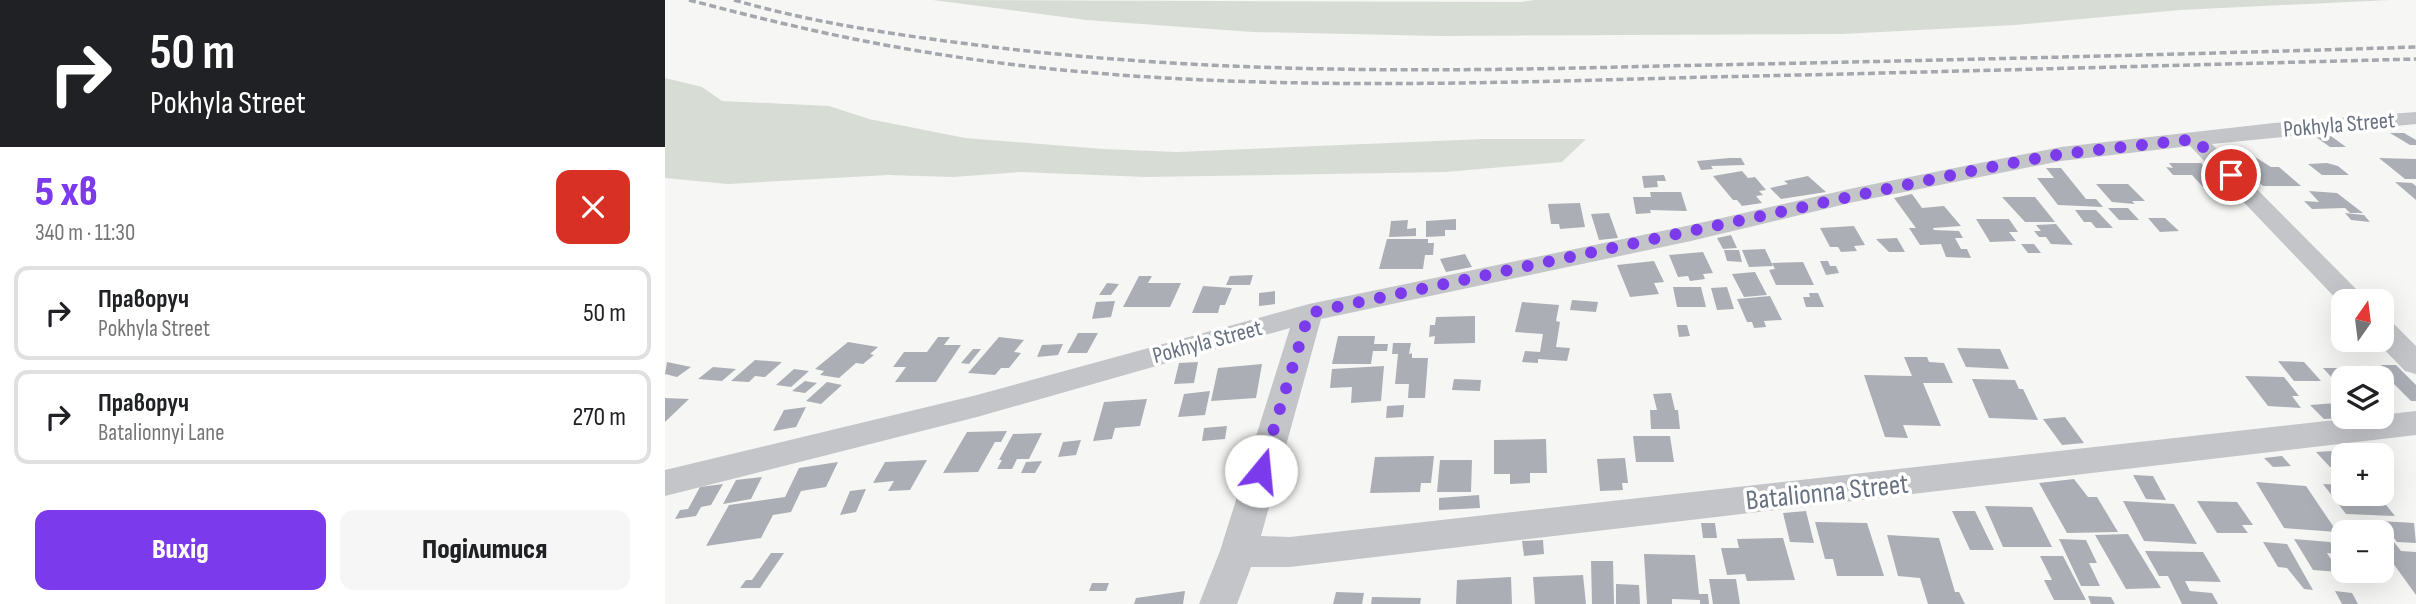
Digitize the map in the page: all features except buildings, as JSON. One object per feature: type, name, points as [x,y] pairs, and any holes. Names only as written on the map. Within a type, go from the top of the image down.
[{"type":"street","name":"Pokhyla Street","points":[[665,482],[977,406],[1309,313],[1994,167],[2061,154],[2416,118]]},
{"type":"street","points":[[2195,139],[2342,289]]},
{"type":"street","points":[[1218,604],[1238,551],[1309,313]]},
{"type":"street","points":[[2394,341],[2416,364]]},
{"type":"street","name":"Batalionna Street","points":[[1238,551],[1290,552],[2416,423]]},
{"type":"shaded area","points":[[933,0],[2390,0],[2180,10],[2015,25],[1843,34],[1441,36],[1253,32],[1086,20]]},
{"type":"shaded area","points":[[665,78],[702,87],[722,101],[829,106],[869,119],[965,138],[1103,149],[1177,152],[1483,139],[1586,139],[1562,162],[1446,172],[1146,177],[1020,172],[953,177],[888,175],[728,184],[665,178]]},
{"type":"railway","points":[[689,0],[803,28],[919,51],[1115,75],[1214,80],[1314,83],[1512,82],[2416,59]]},
{"type":"railway","points":[[734,0],[833,23],[967,44],[1166,63],[1248,67],[1413,70],[1578,68],[2416,47]]},
{"type":"route","points":[[1261,471],[1309,313],[1691,233],[1854,195],[2061,154],[2195,139],[2231,175]]}]
